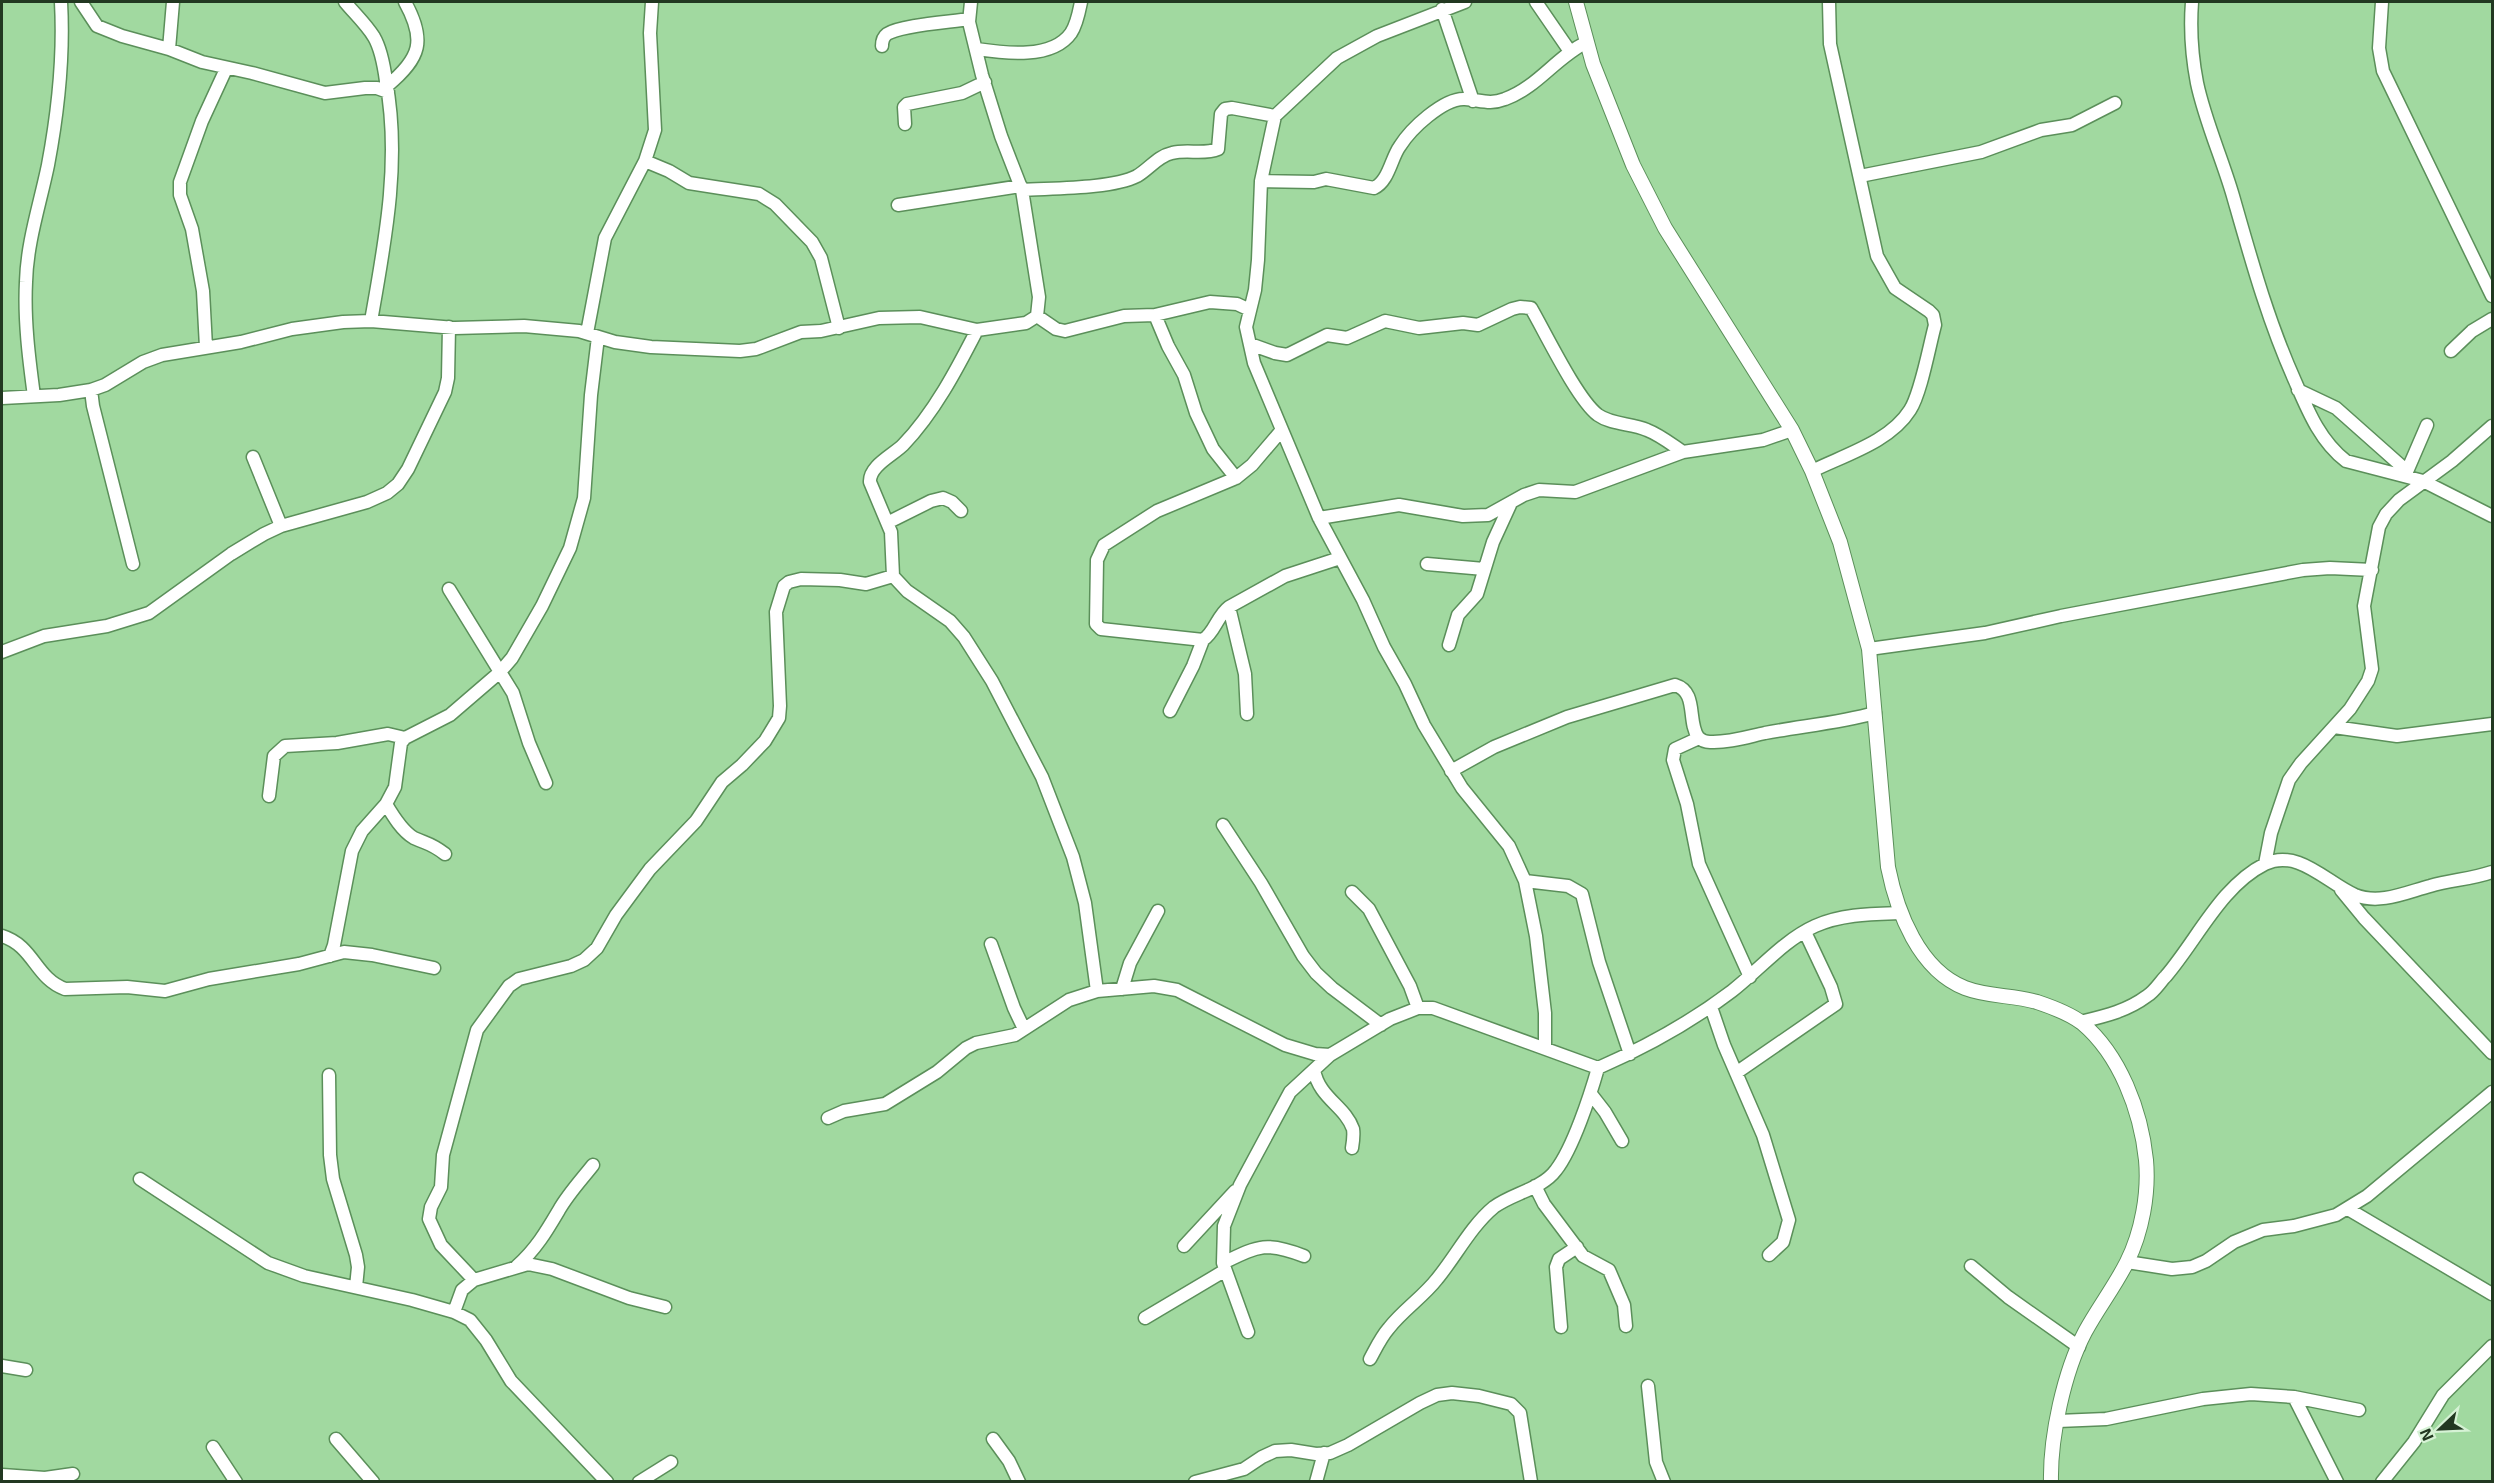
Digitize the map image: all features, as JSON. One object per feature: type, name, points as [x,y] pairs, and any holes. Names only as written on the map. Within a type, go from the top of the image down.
[{"type":"street","points":[[34,396],[30,369],[26,282],[28,255],[49,163],[59,97],[61,2]]},
{"type":"street","points":[[81,2],[97,26],[226,69],[252,73],[325,93],[371,88],[388,89]]},
{"type":"street","points":[[169,49],[173,2]]},
{"type":"street","points":[[345,2],[375,38],[392,111],[387,222],[371,321]]},
{"type":"street","points":[[388,89],[413,59],[419,39],[416,23],[405,2]]},
{"type":"street","points":[[330,956],[352,850],[362,831],[386,804],[395,787],[399,767],[399,750],[405,738],[450,715],[500,672],[526,636],[570,548],[584,498],[593,335],[605,238],[645,161],[655,130],[650,33],[652,2]]},
{"type":"street","points":[[971,2],[969,19],[976,49],[1001,136],[1021,188],[1039,297],[1037,316]]},
{"type":"street","points":[[976,49],[1013,52],[1044,50],[1059,46],[1071,33],[1081,2]]},
{"type":"street","points":[[1465,2],[1377,36],[1337,58],[1275,116],[1261,181],[1258,260],[1246,327],[1259,381],[1319,518],[1384,647],[1406,684],[1424,725],[1473,804],[1509,846],[1525,881],[1537,947],[1545,1013],[1545,1047]]},
{"type":"street","points":[[1536,2],[1569,50]]},
{"type":"street","points":[[1576,2],[1612,115],[1633,165],[1665,228],[1792,430],[1812,471],[1840,542],[1869,649],[1888,867],[1894,899],[1900,913],[1918,947],[1926,957],[1964,988],[1986,994],[2034,1001],[2062,1011],[2080,1022],[2100,1042],[2130,1095],[2140,1127],[2146,1162],[2144,1206],[2137,1237],[2127,1262],[2084,1334],[2070,1370],[2058,1420],[2051,1482]]},
{"type":"street","points":[[1812,471],[1877,439],[1902,420],[1916,397],[1935,325],[1929,311],[1895,288],[1880,263],[1830,44],[1829,2]]},
{"type":"street","points":[[2192,2],[2192,49],[2202,103],[2233,197],[2266,311],[2298,390],[2316,427],[2335,453],[2357,465],[2406,473],[2493,516]]},
{"type":"street","points":[[2382,2],[2379,48],[2384,71],[2493,296]]},
{"type":"street","points":[[1442,9],[1473,101]]},
{"type":"street","points":[[882,46],[882,39],[887,33],[969,19]]},
{"type":"street","points":[[1261,181],[1314,182],[1326,178],[1374,188],[1380,185],[1385,177],[1400,145],[1428,116],[1454,100],[1492,103],[1514,95],[1538,81],[1569,50],[1587,42]]},
{"type":"street","points":[[206,347],[203,291],[192,229],[180,195],[180,182],[202,121],[226,69]]},
{"type":"street","points":[[905,124],[904,107],[907,104],[962,93],[985,82]]},
{"type":"street","points":[[1860,176],[1981,152],[2041,130],[2072,125],[2115,103]]},
{"type":"street","points":[[898,205],[1021,188],[1117,182],[1138,175],[1165,155],[1188,150],[1211,152],[1218,149],[1221,114],[1225,109],[1232,108],[1275,116]]},
{"type":"street","points":[[645,161],[689,183],[759,194],[775,204],[812,242],[821,258],[839,328]]},
{"type":"street","points":[[1037,316],[1056,329],[1065,331],[1124,316],[1155,315],[1210,302],[1223,301],[1250,310]]},
{"type":"street","points":[[1250,344],[1287,355],[1327,334],[1347,339],[1385,321],[1419,328],[1463,323],[1478,325],[1512,309],[1527,307],[1531,309],[1588,404],[1598,414],[1610,421],[1646,429],[1683,452]]},
{"type":"street","points":[[1155,315],[1184,375],[1196,413],[1213,449],[1236,478]]},
{"type":"street","points":[[2,398],[91,390],[105,385],[143,362],[162,354],[241,342],[292,328],[371,321],[448,327],[524,326],[593,335],[651,347],[740,351],[756,349],[801,332],[839,328],[879,318],[920,317],[977,330],[1026,323],[1037,316]]},
{"type":"street","points":[[2451,351],[2472,331],[2493,319]]},
{"type":"street","points":[[2,652],[44,636],[107,626],[148,613],[250,541],[281,526],[367,502],[387,493],[398,484],[419,450],[445,392],[448,378],[448,327]]},
{"type":"street","points":[[977,330],[949,380],[920,424],[903,445],[870,476],[875,498],[889,522],[893,546],[893,576],[907,591],[950,621],[964,637],[992,681],[1042,777],[1074,857],[1085,903],[1097,992]]},
{"type":"street","points":[[91,390],[93,406],[133,564]]},
{"type":"street","points":[[2298,390],[2336,408],[2406,473]]},
{"type":"street","points":[[2406,473],[2427,425]]},
{"type":"street","points":[[2265,864],[2271,833],[2289,780],[2360,695],[2372,669],[2364,606],[2372,570],[2375,538],[2385,514],[2493,426]]},
{"type":"street","points":[[1319,518],[1399,505],[1478,517],[1488,515],[1524,495],[1539,490],[1567,494],[1683,452],[1763,440],[1792,430]]},
{"type":"street","points":[[1203,640],[1098,627],[1095,620],[1097,560],[1104,545],[1113,537],[1181,499],[1236,478],[1252,465],[1281,431]]},
{"type":"street","points":[[253,457],[281,526]]},
{"type":"street","points":[[889,522],[931,501],[943,498],[952,502],[961,511]]},
{"type":"street","points":[[1449,645],[1458,615],[1475,599],[1500,523],[1510,504]]},
{"type":"street","points":[[1170,711],[1193,666],[1203,640],[1208,637],[1228,607],[1285,576],[1340,558]]},
{"type":"street","points":[[1427,564],[1484,569]]},
{"type":"street","points":[[1869,649],[1984,633],[2303,570],[2330,568],[2372,570]]},
{"type":"street","points":[[474,1280],[441,1245],[429,1219],[431,1207],[441,1187],[443,1155],[477,1030],[509,986],[528,976],[571,966],[584,960],[597,948],[616,915],[650,869],[696,821],[722,782],[742,765],[772,732],[779,718],[780,706],[776,612],[784,586],[801,579],[840,580],[866,584],[893,576]]},
{"type":"street","points":[[449,588],[513,693],[529,743],[546,783]]},
{"type":"street","points":[[1228,607],[1245,674],[1247,714]]},
{"type":"street","points":[[1451,771],[1494,747],[1567,717],[1675,685],[1682,687],[1687,694],[1699,738]]},
{"type":"street","points":[[1750,977],[1699,864],[1687,804],[1673,760],[1675,749],[1699,738],[1711,742],[1730,740],[1875,714]]},
{"type":"street","points":[[2334,727],[2397,736],[2493,724]]},
{"type":"street","points":[[269,796],[274,756],[285,746],[337,743],[388,734],[405,738]]},
{"type":"street","points":[[386,804],[405,830],[415,838],[434,845],[444,854]]},
{"type":"street","points":[[1223,825],[1261,883],[1303,956],[1316,973],[1380,1025]]},
{"type":"street","points":[[2080,1022],[2117,1013],[2150,994],[2228,895],[2265,864],[2279,861],[2300,863],[2339,887],[2358,896],[2376,899],[2493,872]]},
{"type":"street","points":[[1525,881],[1569,886],[1582,894],[1599,962],[1630,1054]]},
{"type":"street","points":[[2339,887],[2364,918],[2493,1053]]},
{"type":"street","points":[[1352,892],[1369,909],[1410,986],[1418,1008]]},
{"type":"street","points":[[1122,989],[1130,963],[1158,911]]},
{"type":"street","points":[[1248,1332],[1223,1267],[1224,1226],[1240,1185],[1290,1092],[1330,1055],[1380,1025],[1418,1008],[1433,1008],[1598,1068],[1630,1054],[1711,1007],[1805,932],[1836,919],[1866,914],[1900,913]]},
{"type":"street","points":[[1736,1073],[1836,1004],[1831,987],[1805,932]]},
{"type":"street","points":[[2,936],[22,945],[46,977],[56,986],[65,989],[127,987],[165,991],[209,979],[299,964],[344,952],[372,955],[434,968]]},
{"type":"street","points":[[991,944],[1024,1029]]},
{"type":"street","points":[[828,1118],[844,1111],[885,1104],[937,1072],[966,1048],[976,1043],[1014,1035],[1069,1000],[1097,992],[1162,986],[1177,990],[1285,1045],[1315,1054],[1330,1055]]},
{"type":"street","points":[[1711,1007],[1773,1163],[1789,1220],[1784,1242],[1768,1255]]},
{"type":"street","points":[[1370,1359],[1390,1326],[1436,1280],[1493,1208],[1513,1194],[1534,1186],[1556,1171],[1591,1094],[1598,1068]]},
{"type":"street","points":[[1314,1071],[1320,1089],[1344,1115],[1353,1129],[1352,1148]]},
{"type":"street","points":[[329,1075],[330,1155],[333,1179],[356,1256],[358,1267],[356,1287]]},
{"type":"street","points":[[2127,1262],[2172,1269],[2192,1267],[2263,1230],[2318,1220],[2348,1209],[2367,1196],[2493,1092]]},
{"type":"street","points":[[1591,1094],[1622,1141]]},
{"type":"street","points":[[517,1266],[533,1251],[550,1228],[559,1208],[593,1165]]},
{"type":"street","points":[[140,1179],[268,1263],[304,1276],[454,1312],[470,1320],[477,1327],[511,1381],[607,1482]]},
{"type":"street","points":[[1184,1246],[1240,1185]]},
{"type":"street","points":[[1534,1186],[1544,1204],[1577,1247],[1590,1261],[1609,1270],[1624,1305],[1626,1326]]},
{"type":"street","points":[[2348,1209],[2493,1294]]},
{"type":"street","points":[[1145,1318],[1223,1267],[1260,1246],[1286,1249],[1304,1256]]},
{"type":"street","points":[[1561,1327],[1556,1267],[1559,1259],[1577,1247]]},
{"type":"street","points":[[454,1312],[462,1290],[474,1280],[528,1264],[552,1269],[629,1298],[665,1307]]},
{"type":"street","points":[[1971,1266],[2008,1297],[2079,1347]]},
{"type":"street","points":[[2382,1482],[2414,1442],[2443,1395],[2493,1346]]},
{"type":"street","points":[[2,1366],[26,1370]]},
{"type":"street","points":[[1648,1386],[1656,1462],[1664,1482]]},
{"type":"street","points":[[1195,1482],[1244,1469],[1275,1451],[1324,1454],[1348,1445],[1437,1395],[1452,1393],[1479,1396],[1511,1404],[1520,1413],[1531,1482]]},
{"type":"street","points":[[2058,1420],[2133,1415],[2228,1396],[2294,1397],[2359,1410]]},
{"type":"street","points":[[2294,1397],[2337,1482]]},
{"type":"street","points":[[336,1439],[373,1482]]},
{"type":"street","points":[[993,1439],[1009,1461],[1019,1482]]},
{"type":"street","points":[[213,1448],[236,1482]]},
{"type":"street","points":[[1316,1482],[1324,1454]]},
{"type":"street","points":[[639,1482],[671,1462]]},
{"type":"street","points":[[2,1475],[45,1478],[73,1474]]}]
